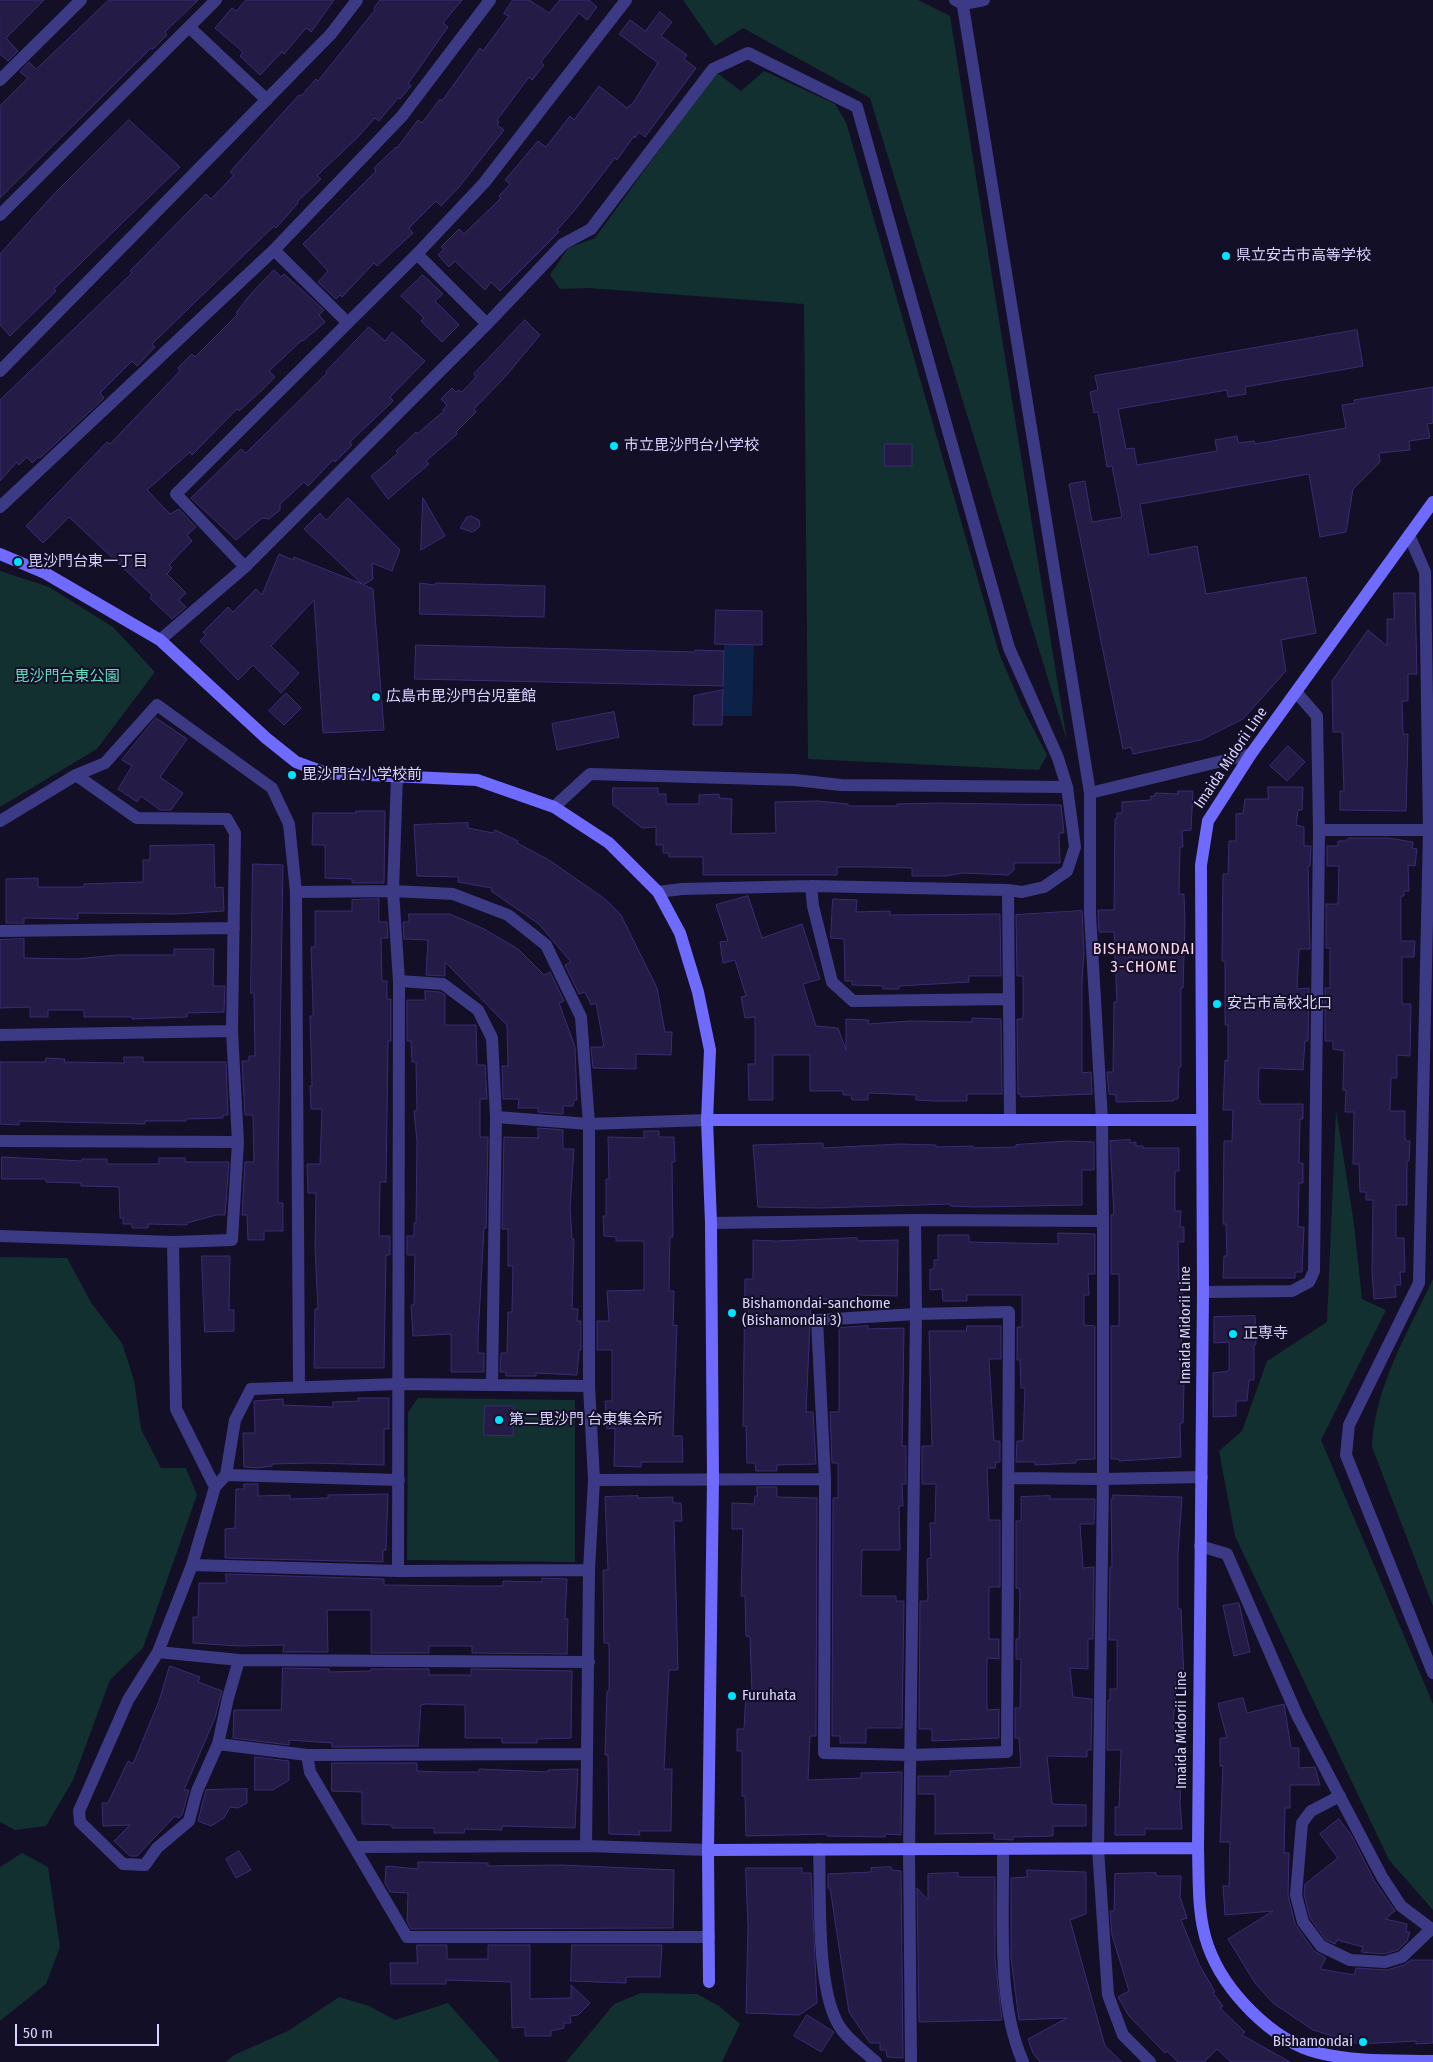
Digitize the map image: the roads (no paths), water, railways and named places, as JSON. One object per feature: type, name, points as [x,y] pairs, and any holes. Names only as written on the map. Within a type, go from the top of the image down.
[{"type":"street","points":[[0,80],[81,0]]},
{"type":"street","points":[[0,215],[216,0]]},
{"type":"street","points":[[0,371],[268,100],[331,34],[357,0]]},
{"type":"street","points":[[0,507],[274,250],[402,116],[490,0]]},
{"type":"street","points":[[245,567],[176,494],[417,254],[484,182],[626,0]]},
{"type":"street","points":[[984,0],[960,1],[1090,793],[1090,914],[1102,1120],[1103,1221],[1103,1479],[1098,1848],[1108,1995],[1124,2035],[1150,2062]]},
{"type":"street","points":[[189,27],[268,100]]},
{"type":"street","points":[[160,640],[245,567],[488,324],[563,244],[591,230],[713,69],[748,53],[857,106],[1009,648],[1058,758],[1067,787],[1075,847],[1067,871],[1044,887],[1022,892],[1008,890],[811,886],[682,889],[658,892]]},
{"type":"street","points":[[274,250],[347,322]]},
{"type":"street","points":[[417,254],[488,324]]},
{"type":"street","name":"Imaida Midorii Line","points":[[1433,502],[1252,754],[1208,821],[1201,865],[1203,1292],[1198,1848],[1199,1903],[1208,1946],[1224,1980],[1255,2016],[1291,2042],[1318,2053],[1354,2060],[1433,2061]]},
{"type":"street","points":[[1409,535],[1426,572],[1429,830],[1419,1283],[1348,1425],[1346,1455],[1433,1673]]},
{"type":"street","points":[[0,554],[45,573],[160,640],[266,738],[296,762],[326,773],[477,780],[554,808],[609,843],[658,892],[680,933],[698,992],[710,1050],[707,1120],[712,1223],[713,1480],[708,1850],[709,1982]]},
{"type":"street","points":[[1203,1292],[1292,1291],[1309,1282],[1314,1270],[1319,830],[1317,716],[1296,692]]},
{"type":"street","points":[[0,821],[76,775],[105,763],[157,705],[272,788],[289,824],[296,892],[299,1386]]},
{"type":"street","points":[[1090,793],[1252,754]]},
{"type":"street","points":[[554,808],[590,774],[794,780],[840,786],[1067,787]]},
{"type":"street","points":[[0,1236],[173,1242],[232,1240],[238,1142],[232,1031],[236,833],[227,819],[137,818],[76,775]]},
{"type":"street","points":[[397,776],[392,891],[399,981],[398,1571]]},
{"type":"street","points":[[1319,830],[1429,830]]},
{"type":"street","points":[[811,886],[813,906],[832,982],[854,1001],[1008,999]]},
{"type":"street","points":[[1008,890],[1010,1119]]},
{"type":"street","points":[[296,892],[392,891],[453,894],[508,915],[546,946],[581,1017],[589,1124],[588,1386],[594,1480],[589,1570],[586,1846]]},
{"type":"street","points":[[0,931],[234,928]]},
{"type":"street","points":[[399,981],[442,984],[478,1010],[492,1038],[496,1117],[492,1386]]},
{"type":"street","points":[[0,1034],[232,1031]]},
{"type":"street","points":[[496,1117],[589,1124],[707,1120],[1201,1120]]},
{"type":"street","points":[[0,1141],[238,1142]]},
{"type":"street","points":[[712,1223],[915,1220],[1103,1221]]},
{"type":"street","points":[[911,2062],[909,1851],[916,1314],[915,1220]]},
{"type":"street","points":[[173,1242],[176,1409],[215,1487]]},
{"type":"street","points":[[1009,1312],[1010,1478],[1007,1752],[911,1755],[824,1753],[825,1479],[817,1320],[916,1314],[1009,1312]]},
{"type":"street","points":[[240,1660],[228,1698],[218,1744],[197,1791],[189,1821],[157,1848],[144,1865],[123,1864],[80,1822],[79,1811],[128,1700],[158,1652],[192,1565],[215,1487],[226,1475],[236,1420],[250,1389],[399,1384],[588,1386]]},
{"type":"street","points":[[226,1475],[399,1480]]},
{"type":"street","points":[[1010,1478],[1202,1478]]},
{"type":"street","points":[[594,1480],[825,1479]]},
{"type":"street","points":[[1200,1546],[1227,1554],[1297,1715],[1340,1796],[1382,1877],[1401,1906],[1432,1930],[1402,1957],[1385,1962],[1350,1960],[1321,1946],[1303,1922],[1296,1896],[1302,1823],[1311,1811],[1340,1796]]},
{"type":"street","points":[[192,1565],[398,1571],[589,1570]]},
{"type":"street","points":[[158,1652],[240,1660],[588,1662]]},
{"type":"street","points":[[218,1744],[307,1755],[587,1754]]},
{"type":"street","points":[[307,1755],[310,1772],[407,1937],[709,1937]]},
{"type":"street","points":[[354,1847],[586,1846],[708,1850],[819,1849],[909,1851],[1198,1848]]},
{"type":"street","points":[[819,1849],[824,1980],[831,2010],[842,2030],[876,2062]]},
{"type":"street","points":[[1003,1850],[1006,2005],[1014,2042],[1023,2062]]},
{"type":"water","points":[[724,645],[754,645],[752,716],[722,716]]},
{"type":"place","name":"県立安古市高等学校","points":[[1226,256]]},
{"type":"place","name":"市立毘沙門台小学校","points":[[614,446]]},
{"type":"place","name":"毘沙門台東一丁目","points":[[18,562]]},
{"type":"place","name":"広島市毘沙門台児童館","points":[[376,697]]},
{"type":"place","name":"毘沙門台小学校前","points":[[292,775]]},
{"type":"place","name":"安古市高校北口","points":[[1217,1004]]},
{"type":"place","name":"Bishamondai-sanchome (Bishamondai 3)","points":[[732,1313]]},
{"type":"place","name":"正専寺","points":[[1233,1334]]},
{"type":"place","name":"第二毘沙門 台東集会所","points":[[499,1420]]},
{"type":"place","name":"Furuhata","points":[[732,1696]]},
{"type":"place","name":"Bishamondai","points":[[1363,2042]]},
{"type":"district","name":"BISHAMONDAI 3-CHOME","points":[[1144,959]]},
{"type":"park label","name":"毘沙門台東公園","points":[[67,677]]}]
